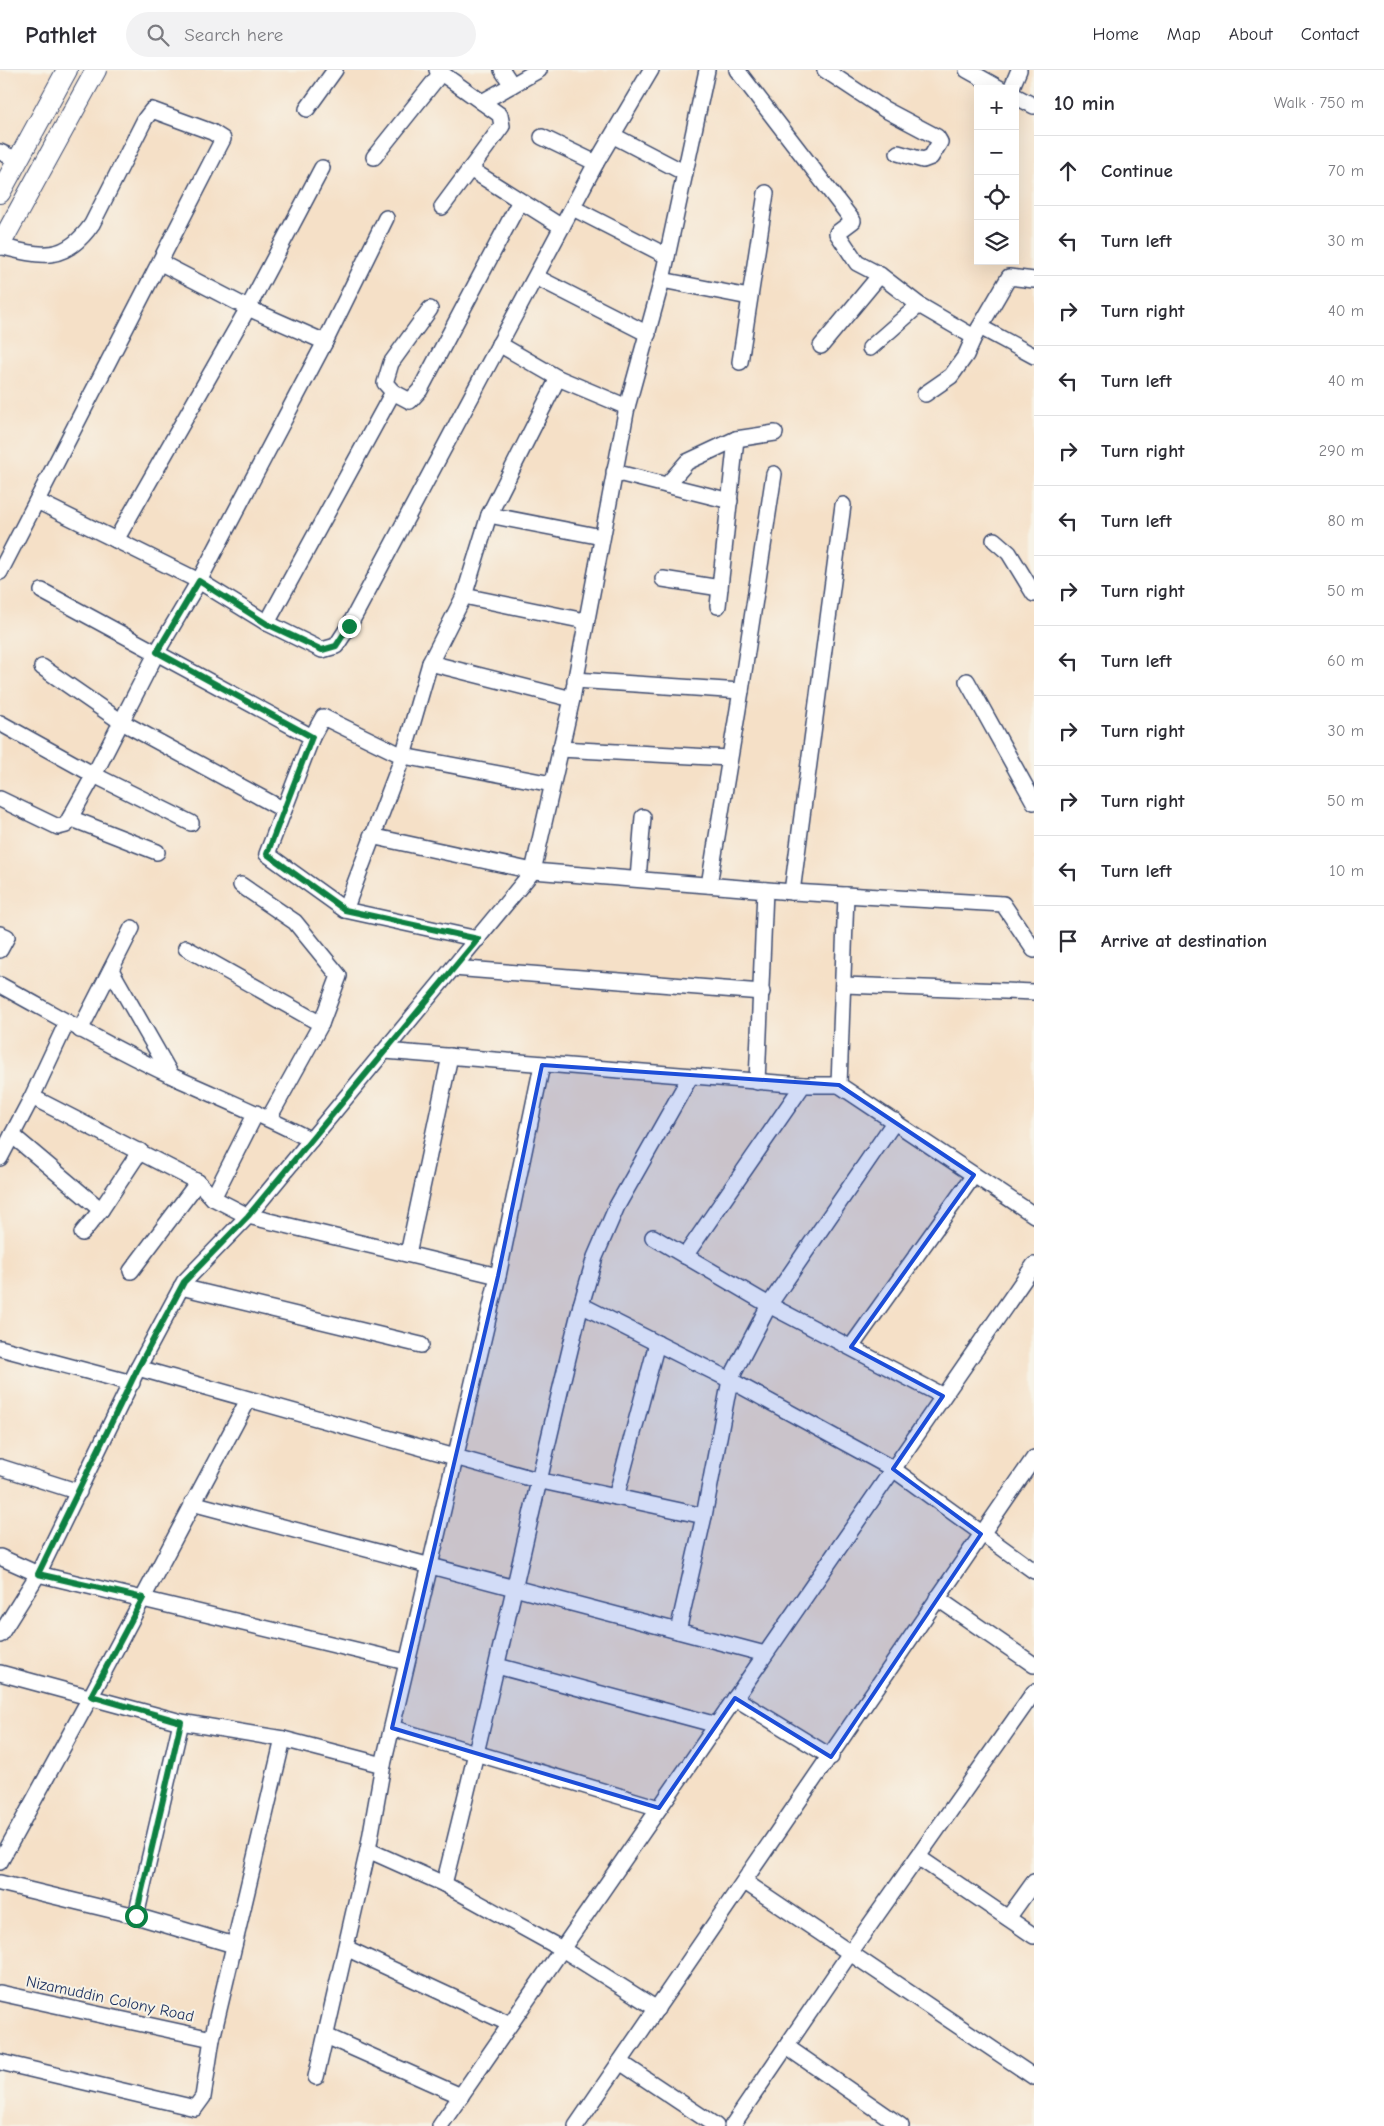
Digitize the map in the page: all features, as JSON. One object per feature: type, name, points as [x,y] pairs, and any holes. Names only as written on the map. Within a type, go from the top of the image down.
[{"type":"street","points":[[0,572],[223,140],[212,132],[152,110],[145,119],[92,224],[82,239],[65,251],[34,255],[0,246],[96,70]]},
{"type":"street","points":[[307,109],[335,70]]},
{"type":"street","points":[[502,70],[512,85]]},
{"type":"street","points":[[482,102],[539,70]]},
{"type":"street","points":[[37,501],[199,581],[267,624],[322,650],[336,646],[349,626],[596,163],[614,136],[651,70]]},
{"type":"street","points":[[0,1635],[38,1574],[138,1368],[181,1286],[248,1216],[533,871],[572,699],[626,407],[662,280],[683,172],[707,70]]},
{"type":"street","points":[[738,70],[853,221],[837,233],[857,263],[880,275],[919,305],[1034,356]]},
{"type":"street","points":[[825,70],[884,109],[937,138],[940,142],[930,157],[923,160],[898,153]]},
{"type":"street","points":[[967,70],[994,85]]},
{"type":"street","points":[[1013,85],[1019,70]]},
{"type":"street","points":[[0,193],[64,71]]},
{"type":"street","points":[[374,157],[439,72],[500,115],[502,126],[442,207]]},
{"type":"street","points":[[1019,98],[1034,106]]},
{"type":"street","points":[[614,136],[683,172]]},
{"type":"street","points":[[542,137],[596,163]]},
{"type":"street","points":[[0,152],[18,160]]},
{"type":"street","points":[[116,540],[248,308],[322,168]]},
{"type":"street","points":[[470,169],[562,227]]},
{"type":"street","points":[[740,362],[766,193]]},
{"type":"street","points":[[430,309],[391,363],[385,383],[394,392],[410,401],[420,390],[520,201]]},
{"type":"street","points":[[573,208],[667,256]]},
{"type":"street","points":[[0,799],[58,827],[66,825],[94,775],[157,652],[199,581],[325,342],[386,218]]},
{"type":"street","points":[[161,263],[248,308],[325,342]]},
{"type":"street","points":[[821,346],[880,275]]},
{"type":"street","points":[[536,276],[648,334]]},
{"type":"street","points":[[924,394],[951,376],[966,355],[1009,277],[1034,280]]},
{"type":"street","points":[[662,280],[749,297]]},
{"type":"street","points":[[870,348],[919,305]]},
{"type":"street","points":[[499,344],[558,378],[626,407]]},
{"type":"street","points":[[345,910],[371,836],[403,756],[430,663],[464,596],[489,514],[558,378]]},
{"type":"street","points":[[267,624],[394,392]]},
{"type":"street","points":[[667,485],[687,462],[736,439],[774,433]]},
{"type":"street","points":[[718,606],[736,439]]},
{"type":"street","points":[[614,472],[730,501]]},
{"type":"street","points":[[709,885],[774,474]]},
{"type":"street","points":[[792,892],[843,505]]},
{"type":"street","points":[[489,514],[602,537]]},
{"type":"street","points":[[994,540],[1009,554],[1034,594]]},
{"type":"street","points":[[663,580],[720,588]]},
{"type":"street","points":[[42,591],[312,737]]},
{"type":"street","points":[[464,596],[585,621]]},
{"type":"street","points":[[430,663],[572,699]]},
{"type":"street","points":[[42,667],[120,721],[284,810]]},
{"type":"street","points":[[575,680],[741,691]]},
{"type":"street","points":[[967,681],[1034,802]]},
{"type":"street","points":[[478,939],[345,910],[267,854],[312,737],[323,717],[403,756],[552,784]]},
{"type":"street","points":[[0,722],[94,775],[191,823]]},
{"type":"street","points":[[560,749],[729,758]]},
{"type":"street","points":[[638,879],[643,817]]},
{"type":"street","points":[[70,818],[157,852]]},
{"type":"street","points":[[371,836],[533,871],[792,892],[1003,904],[1034,950]]},
{"type":"street","points":[[213,1198],[321,1024],[339,976],[295,922],[241,885]]},
{"type":"street","points":[[757,1082],[765,890]]},
{"type":"street","points":[[839,1085],[846,895]]},
{"type":"street","points":[[0,1158],[74,1026],[111,970],[132,928]]},
{"type":"street","points":[[0,934],[7,938],[0,950]]},
{"type":"street","points":[[186,948],[321,1024]]},
{"type":"street","points":[[453,968],[762,992]]},
{"type":"street","points":[[111,970],[171,1075]]},
{"type":"street","points":[[0,985],[74,1026],[171,1075],[263,1115],[311,1140]]},
{"type":"street","points":[[844,985],[1034,992]]},
{"type":"street","points":[[385,1051],[690,1077],[803,1085],[839,1085],[1034,1215]]},
{"type":"street","points":[[408,1254],[450,1056]]},
{"type":"street","points":[[316,2077],[368,1850],[383,1764],[406,1662],[498,1276],[542,1064]]},
{"type":"street","points":[[444,1884],[498,1666],[537,1480],[595,1257],[617,1206],[690,1077]]},
{"type":"street","points":[[685,1256],[803,1085]]},
{"type":"street","points":[[32,1098],[198,1182],[213,1198],[248,1216],[498,1276]]},
{"type":"street","points":[[678,1631],[704,1516],[730,1380],[770,1306],[895,1121]]},
{"type":"street","points":[[12,1135],[101,1210]]},
{"type":"street","points":[[82,1233],[101,1210],[140,1151]]},
{"type":"street","points":[[851,1347],[974,1175]]},
{"type":"street","points":[[131,1271],[198,1182]]},
{"type":"street","points":[[653,1237],[770,1306],[943,1396]]},
{"type":"street","points":[[440,2126],[1034,1265]]},
{"type":"street","points":[[181,1286],[421,1345]]},
{"type":"street","points":[[581,1305],[730,1380],[893,1469],[1034,1571]]},
{"type":"street","points":[[616,1497],[657,1343]]},
{"type":"street","points":[[0,1348],[132,1383]]},
{"type":"street","points":[[138,1368],[537,1480],[704,1516]]},
{"type":"street","points":[[0,1862],[91,1696],[248,1400]]},
{"type":"street","points":[[576,2126],[1034,1458]]},
{"type":"street","points":[[0,1468],[79,1492]]},
{"type":"street","points":[[192,1503],[765,1654]]},
{"type":"street","points":[[0,1557],[38,1574],[406,1662]]},
{"type":"street","points":[[937,1598],[1034,1665]]},
{"type":"street","points":[[498,1666],[717,1725]]},
{"type":"street","points":[[0,1673],[91,1696],[181,1722],[283,1739],[383,1764]]},
{"type":"street","points":[[732,2126],[850,1953],[1034,1692]]},
{"type":"street","points":[[735,1698],[830,1757]]},
{"type":"street","points":[[136,1916],[181,1722]]},
{"type":"street","points":[[392,1728],[478,1752],[659,1808]]},
{"type":"street","points":[[0,2062],[195,2108],[204,2097],[212,2039],[283,1739]]},
{"type":"street","points":[[368,1850],[444,1884],[562,1949],[656,2010]]},
{"type":"street","points":[[918,1857],[1034,1936]]},
{"type":"street","points":[[745,1882],[1034,2077]]},
{"type":"street","points":[[1008,1918],[1034,1882]]},
{"type":"street","points":[[0,1883],[136,1916],[234,1946]]},
{"type":"street","points":[[346,1948],[510,2024]]},
{"type":"street","name":"Nizamuddin Colony Road","points":[[0,1993],[212,2039]]},
{"type":"street","points":[[326,2036],[461,2096]]},
{"type":"street","points":[[787,2047],[901,2126]]},
{"type":"street","points":[[620,2062],[716,2126]]},
{"type":"highlighted area","points":[[542,1065],[839,1085],[974,1175],[851,1347],[943,1396],[893,1469],[981,1534],[831,1757],[735,1698],[659,1808],[392,1728],[498,1276]]},
{"type":"route","points":[[136,1916],[181,1722],[91,1696],[143,1598],[38,1574],[138,1368],[184,1282],[248,1216],[478,939],[345,910],[267,854],[312,737],[157,652],[199,581],[267,624],[322,650],[336,646],[349,626]]}]
